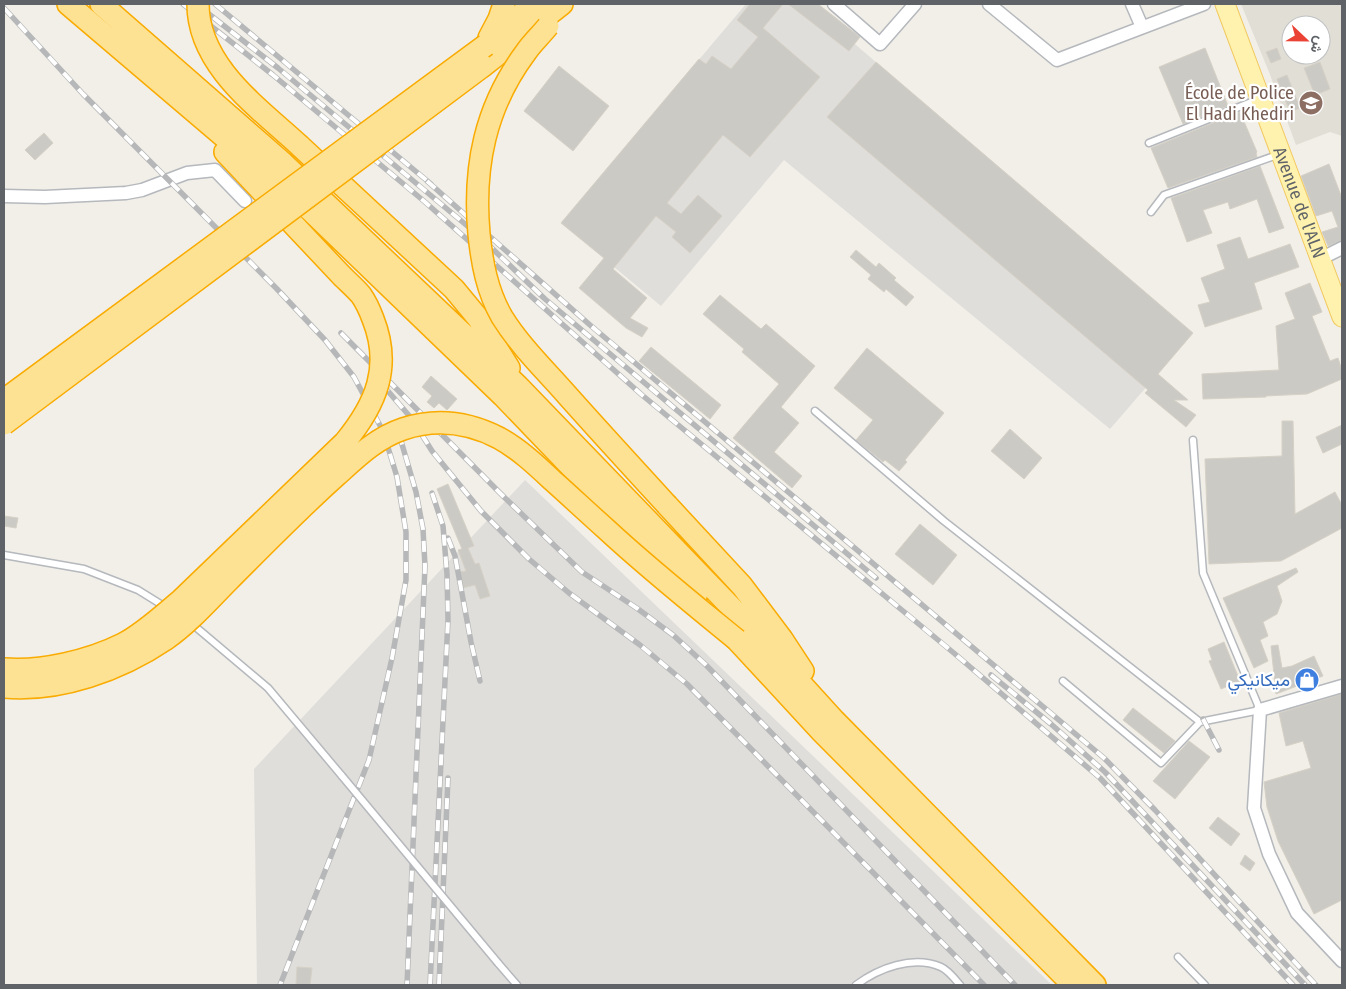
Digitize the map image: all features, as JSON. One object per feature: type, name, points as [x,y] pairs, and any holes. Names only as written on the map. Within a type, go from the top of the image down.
[{"type":"highway","points":[[68,4],[170,90],[263,181],[518,386],[732,608],[834,720],[1095,985]]},
{"type":"highway","points":[[4,669],[14,670],[57,665],[92,656],[124,643],[154,623],[181,600],[345,442],[372,403],[378,387],[382,366],[381,347],[377,329],[370,310],[361,295],[342,276],[263,181],[101,4]]},
{"type":"highway","points":[[198,4],[198,14],[203,34],[226,76],[454,289],[489,334],[518,386]]},
{"type":"highway","points":[[486,45],[504,4]]},
{"type":"highway","points":[[4,400],[486,45],[539,13],[562,4]]},
{"type":"highway","points":[[4,424],[483,66],[539,13],[569,4]]},
{"type":"highway","points":[[539,13],[526,51],[506,83],[491,115],[478,172],[477,204],[482,266],[491,294],[502,316],[523,347],[742,586],[782,639],[834,720]]},
{"type":"highway","points":[[263,181],[310,210],[503,396],[737,640],[822,732],[1073,985]]},
{"type":"highway","points":[[4,687],[15,688],[58,684],[100,672],[134,658],[168,638],[197,612],[307,502],[364,451],[401,430],[436,422],[470,426],[499,439],[529,459],[649,569],[737,640]]},
{"type":"main road","name":"Avenue de l'ALN","points":[[1225,4],[1342,317]]},
{"type":"street","points":[[834,4],[880,44],[915,4]]},
{"type":"street","points":[[989,4],[1057,60],[1204,4]]},
{"type":"street","points":[[1132,4],[1142,27]]},
{"type":"street","points":[[4,196],[45,197],[126,193],[142,190],[187,173],[215,170],[263,181]]},
{"type":"street","points":[[1320,259],[1342,248]]},
{"type":"street","points":[[1342,686],[1260,710],[1254,808],[1269,854],[1298,913],[1342,961]]},
{"type":"lane","points":[[1149,143],[1260,99]]},
{"type":"lane","points":[[1151,212],[1164,195],[1281,154]]},
{"type":"lane","points":[[815,411],[944,521],[1200,722]]},
{"type":"lane","points":[[1063,681],[1162,763],[1200,722],[1260,710],[1202,573],[1193,440]]},
{"type":"lane","points":[[4,556],[84,569],[138,590],[177,614]]},
{"type":"lane","points":[[185,619],[268,688],[517,985]]},
{"type":"lane","points":[[1178,957],[1205,985]]},
{"type":"lane","points":[[856,985],[882,969],[919,962],[942,967],[960,985]]},
{"type":"shaded area","points":[[746,4],[808,4],[1193,333],[1110,429],[784,160],[661,306],[561,223]]},
{"type":"shaded area","name":"École de Police El Hadi Khediri","points":[[1241,4],[1342,4],[1342,136],[1330,132],[1296,145]]},
{"type":"shaded area","points":[[525,480],[1052,985],[257,985],[254,769]]},
{"type":"building","points":[[750,4],[783,4],[763,28],[820,77],[750,157],[723,135],[667,203],[681,214],[698,195],[722,216],[690,253],[672,237],[676,232],[656,216],[613,269],[647,298],[630,318],[648,328],[642,337],[626,328],[579,288],[604,258],[561,223],[699,59],[706,64],[712,56],[731,69],[758,37],[737,20]]},
{"type":"building","points":[[788,4],[818,4],[860,37],[849,51]]},
{"type":"building","points":[[1205,48],[1228,106],[1183,124],[1159,67]]},
{"type":"building","points":[[1277,48],[1281,59],[1271,63],[1266,52]]},
{"type":"building","points":[[876,62],[1193,333],[1158,374],[1188,400],[1174,400],[1196,415],[1186,427],[1145,393],[1148,390],[827,117]]},
{"type":"building","points":[[1312,65],[1321,65],[1330,89],[1315,95],[1304,68]]},
{"type":"building","points":[[559,66],[609,106],[573,151],[524,111]]},
{"type":"building","points":[[1287,75],[1300,108],[1290,112],[1277,79]]},
{"type":"building","points":[[1240,112],[1257,152],[1257,157],[1168,188],[1151,148]]},
{"type":"building","points":[[44,133],[53,143],[35,160],[25,150]]},
{"type":"building","points":[[1329,164],[1342,198],[1342,240],[1328,246],[1322,232],[1338,227],[1332,211],[1316,216],[1301,176]]},
{"type":"building","points":[[1260,166],[1284,228],[1269,233],[1257,199],[1230,209],[1228,202],[1203,210],[1212,233],[1187,242],[1171,198]]},
{"type":"building","points":[[1240,237],[1248,259],[1290,244],[1299,267],[1254,283],[1262,309],[1205,327],[1198,305],[1210,302],[1201,278],[1225,269],[1217,245]]},
{"type":"building","points":[[856,250],[876,267],[879,263],[896,278],[894,280],[914,297],[906,306],[886,289],[884,292],[868,279],[871,275],[850,257]]},
{"type":"building","points":[[1310,283],[1322,312],[1312,316],[1330,361],[1338,358],[1342,370],[1342,379],[1307,394],[1203,399],[1202,374],[1279,370],[1276,326],[1295,319],[1285,293]]},
{"type":"building","points":[[720,295],[761,329],[766,324],[815,366],[781,407],[799,423],[774,452],[802,476],[792,488],[733,438],[779,384],[742,352],[744,349],[703,314]]},
{"type":"building","points":[[651,347],[721,405],[710,419],[639,361]]},
{"type":"building","points":[[867,348],[944,413],[905,460],[907,462],[899,471],[885,460],[883,462],[856,440],[873,420],[834,388]]},
{"type":"building","points":[[431,376],[457,399],[447,410],[439,403],[434,408],[427,402],[432,396],[422,387]]},
{"type":"building","points":[[1282,421],[1293,421],[1295,514],[1335,492],[1342,505],[1342,528],[1281,561],[1209,564],[1205,459],[1282,456]]},
{"type":"building","points":[[1342,425],[1342,444],[1323,453],[1316,437]]},
{"type":"building","points":[[1010,429],[1042,458],[1024,479],[991,451]]},
{"type":"building","points":[[448,484],[474,546],[468,548],[475,564],[479,563],[490,596],[480,599],[475,585],[462,588],[459,572],[466,571],[458,550],[462,549],[437,489]]},
{"type":"building","points":[[4,516],[18,518],[16,528],[4,526]]},
{"type":"building","points":[[920,524],[957,555],[933,585],[895,554]]},
{"type":"building","points":[[1296,568],[1298,572],[1277,586],[1282,601],[1277,614],[1263,622],[1268,636],[1260,640],[1268,661],[1254,668],[1223,598]]},
{"type":"building","points":[[1224,642],[1240,681],[1221,689],[1209,661],[1212,660],[1208,649]]},
{"type":"building","points":[[1278,645],[1282,668],[1292,666],[1314,656],[1323,676],[1276,694],[1271,646]]},
{"type":"building","points":[[1342,694],[1342,900],[1314,914],[1278,841],[1267,807],[1264,782],[1311,768],[1303,741],[1286,746],[1279,713]]},
{"type":"building","points":[[1133,708],[1175,741],[1164,753],[1123,720]]},
{"type":"building","points":[[1189,741],[1210,757],[1175,799],[1153,781]]},
{"type":"building","points":[[1218,817],[1240,834],[1231,846],[1209,828]]},
{"type":"building","points":[[1245,855],[1255,863],[1250,871],[1240,864]]},
{"type":"building","points":[[297,967],[312,968],[310,985],[296,985]]},
{"type":"railway","points":[[183,4],[273,75],[425,202],[642,395],[955,654],[1100,778],[1293,985]]},
{"type":"railway","points":[[196,4],[278,68],[477,234],[545,299],[876,578]]},
{"type":"railway","points":[[215,4],[431,184]]},
{"type":"railway","points":[[4,8],[83,94],[277,289],[325,340],[354,377],[383,431],[397,477],[406,532],[406,580],[392,658],[369,760],[280,985]]},
{"type":"railway","points":[[427,181],[590,325],[1104,758],[1155,810],[1316,985]]},
{"type":"railway","points":[[341,333],[503,496],[582,572],[673,635],[706,665],[1015,985]]},
{"type":"railway","points":[[381,383],[412,419],[432,451],[481,511],[529,559],[569,593],[640,645],[687,684],[984,985]]},
{"type":"railway","points":[[399,434],[416,492],[423,529],[425,566],[407,985]]},
{"type":"railway","points":[[430,985],[448,620],[443,526],[432,493]]},
{"type":"railway","points":[[448,538],[455,556],[480,681]]},
{"type":"railway","points":[[991,675],[1051,724],[1105,772],[1305,985]]},
{"type":"railway","points":[[1203,719],[1219,750]]},
{"type":"railway","points":[[439,985],[448,778]]},
{"type":"place","name":"École de Police El Hadi Khediri","points":[[1311,103]]},
{"type":"place","name":"ميكانيكي","points":[[1307,680]]}]
